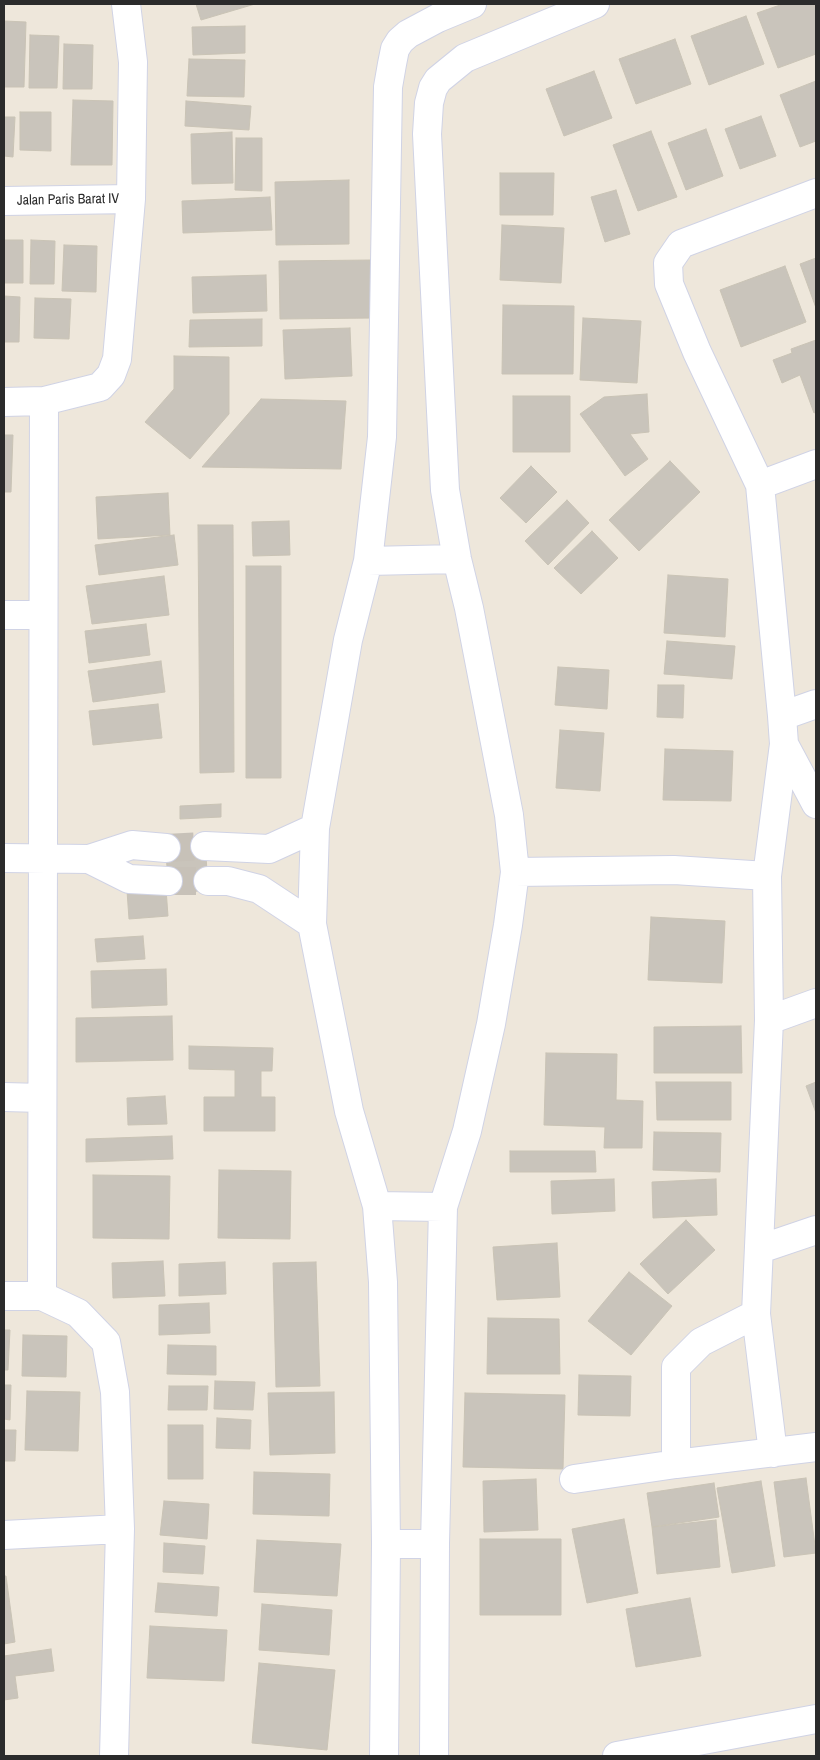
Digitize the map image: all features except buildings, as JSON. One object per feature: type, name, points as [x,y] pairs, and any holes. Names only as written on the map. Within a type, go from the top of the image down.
[{"type":"street","points":[[4,402],[44,401],[100,386],[110,375],[117,359],[131,199],[133,62],[126,4]]},
{"type":"street","points":[[384,1756],[386,1544],[383,1282],[377,1206],[349,1110],[312,924],[315,828],[348,640],[368,561],[382,437],[388,87],[392,64],[395,49],[408,34],[438,18],[472,4]]},
{"type":"street","points":[[434,1756],[435,1544],[443,1207],[468,1131],[491,1024],[515,872],[509,815],[469,608],[457,559],[445,490],[427,134],[429,103],[433,88],[438,80],[464,58],[580,6]]},
{"type":"street","points":[[772,1453],[756,1314],[768,1020],[767,876],[784,744],[782,716],[760,485],[697,352],[670,284],[668,263],[681,244],[816,193]]},
{"type":"street","name":"Jalan Paris Barat IV","points":[[4,201],[131,199]]},
{"type":"street","points":[[42,1296],[44,401]]},
{"type":"street","points":[[760,485],[816,464]]},
{"type":"street","points":[[368,561],[457,559]]},
{"type":"street","points":[[4,615],[43,615]]},
{"type":"street","points":[[782,716],[816,704]]},
{"type":"street","points":[[784,744],[816,804]]},
{"type":"street","points":[[205,846],[268,850],[315,828]]},
{"type":"street","points":[[4,858],[89,859],[132,846],[166,848]]},
{"type":"street","points":[[89,859],[129,880],[168,881]]},
{"type":"street","points":[[515,872],[674,870],[767,876]]},
{"type":"street","points":[[208,881],[228,881],[259,889],[312,924]]},
{"type":"street","points":[[768,1020],[816,1003]]},
{"type":"street","points":[[4,1097],[42,1098]]},
{"type":"street","points":[[377,1206],[443,1207]]},
{"type":"street","points":[[760,1249],[816,1230]]},
{"type":"street","points":[[4,1296],[42,1296],[78,1313],[106,1342],[115,1392],[120,1529],[114,1756]]},
{"type":"street","points":[[676,1464],[676,1367],[701,1342],[756,1314]]},
{"type":"street","points":[[574,1480],[676,1464],[816,1446]]},
{"type":"street","points":[[4,1536],[120,1529]]},
{"type":"street","points":[[386,1544],[435,1544]]},
{"type":"street","points":[[617,1756],[816,1719]]},
{"type":"tunnel","points":[[166,848],[205,846]]},
{"type":"tunnel","points":[[168,881],[208,881]]}]
